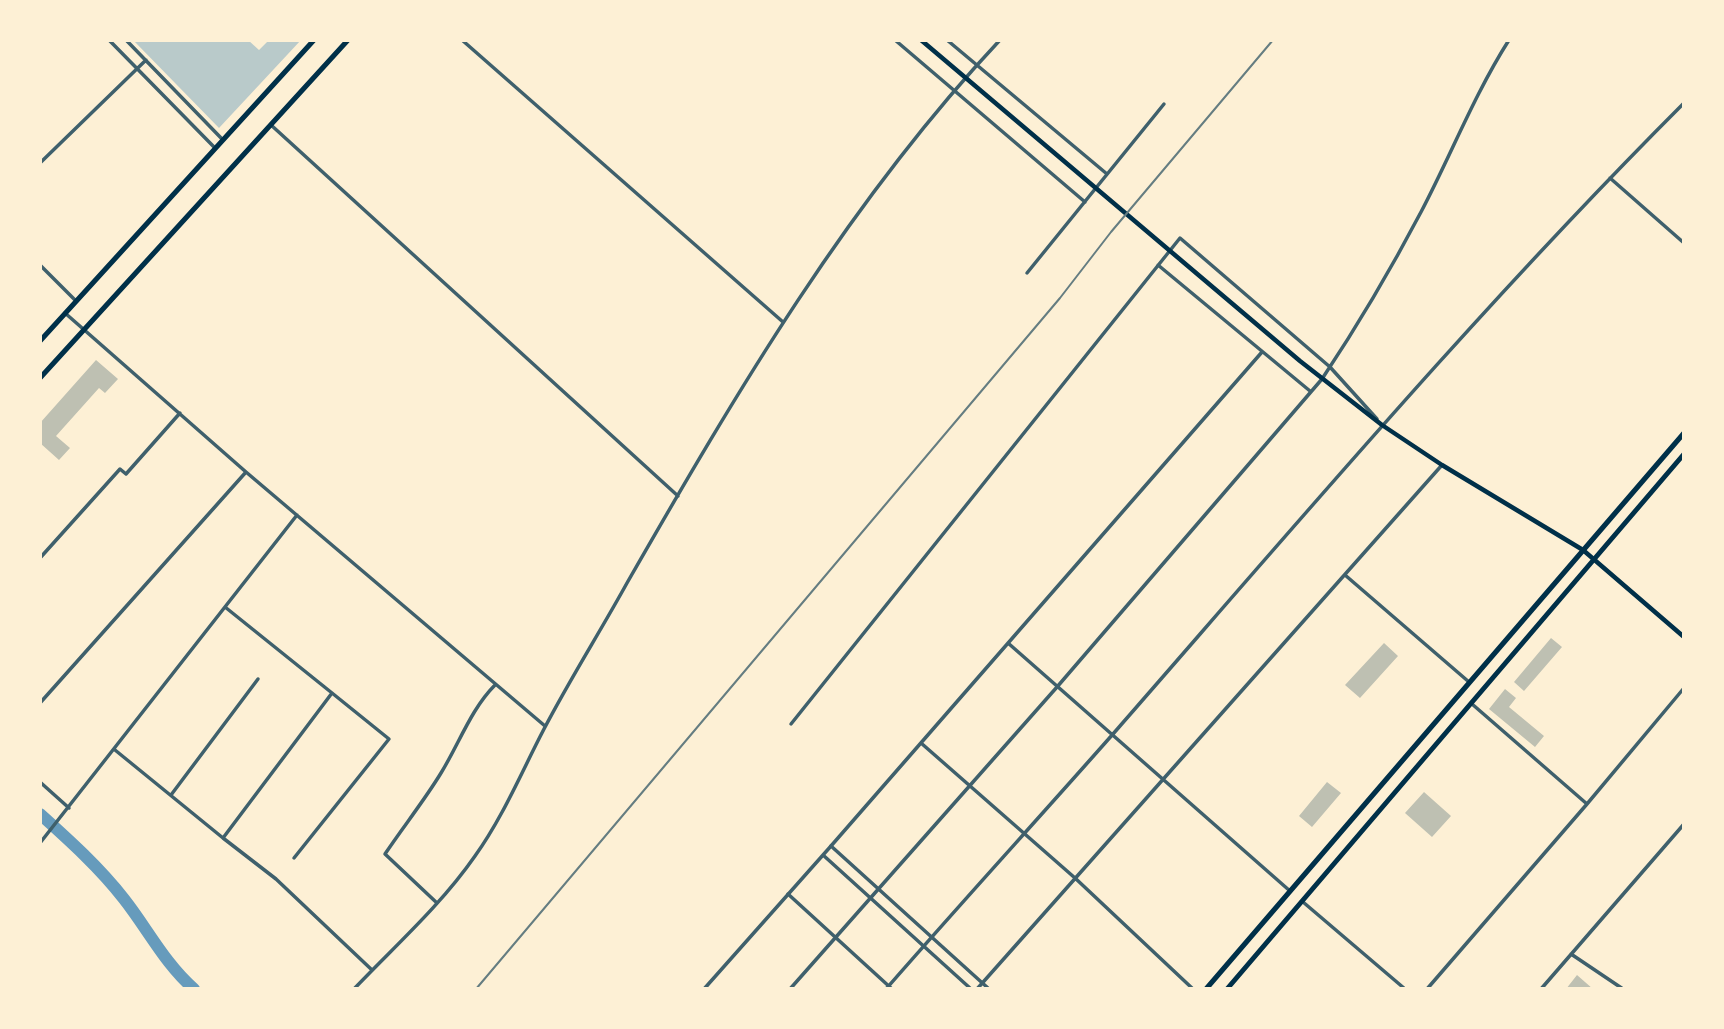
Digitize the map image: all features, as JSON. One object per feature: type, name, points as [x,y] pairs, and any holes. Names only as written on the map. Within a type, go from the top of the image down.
[{"type":"main road","points":[[40,341],[314,40]]},
{"type":"main road","points":[[40,378],[348,40]]},
{"type":"main road","points":[[921,40],[1322,379],[1382,425],[1442,465],[1583,550],[1684,637]]},
{"type":"main road","points":[[1206,989],[1684,433]]},
{"type":"main road","points":[[1227,989],[1684,454]]},
{"type":"street","points":[[109,40],[215,148]]},
{"type":"street","points":[[126,40],[223,140]]},
{"type":"street","points":[[462,40],[783,322]]},
{"type":"street","points":[[895,40],[1085,202]]},
{"type":"street","points":[[947,40],[1107,174]]},
{"type":"street","points":[[354,989],[437,902],[475,856],[506,804],[545,726],[718,426],[783,322],[911,142],[1000,40]]},
{"type":"street","points":[[790,989],[1057,687],[1322,379],[1353,333],[1421,211],[1488,73],[1509,40]]},
{"type":"street","points":[[40,163],[146,60]]},
{"type":"street","points":[[788,894],[889,988],[1382,425],[1609,178],[1684,103]]},
{"type":"street","points":[[1027,273],[1164,104]]},
{"type":"street","points":[[271,125],[678,496]]},
{"type":"street","points":[[1609,178],[1684,243]]},
{"type":"street","points":[[791,724],[1180,238],[1330,367],[1382,425]]},
{"type":"street","points":[[40,265],[77,302]]},
{"type":"street","points":[[1158,265],[1311,391]]},
{"type":"street","points":[[65,313],[246,472],[545,726]]},
{"type":"street","points":[[704,989],[1262,352]]},
{"type":"street","points":[[40,558],[121,469],[126,474],[180,413]]},
{"type":"street","points":[[823,855],[974,989],[1442,465]]},
{"type":"street","points":[[40,703],[246,472]]},
{"type":"street","points":[[40,844],[297,515]]},
{"type":"street","points":[[1345,575],[1469,682]]},
{"type":"street","points":[[225,607],[389,739],[295,858]]},
{"type":"street","points":[[1008,643],[1290,891]]},
{"type":"street","points":[[171,795],[258,680]]},
{"type":"street","points":[[437,902],[385,854],[441,773],[468,723],[495,685]]},
{"type":"street","points":[[1427,989],[1684,688]]},
{"type":"street","points":[[223,838],[332,693]]},
{"type":"street","points":[[1471,702],[1587,804]]},
{"type":"street","points":[[921,743],[1075,878],[1193,989]]},
{"type":"street","points":[[115,750],[276,880],[372,970]]},
{"type":"street","points":[[40,782],[69,808]]},
{"type":"street","points":[[1541,989],[1684,824]]},
{"type":"street","points":[[831,846],[989,989]]},
{"type":"street","points":[[1301,900],[1405,989]]},
{"type":"street","points":[[1571,954],[1623,989]]},
{"type":"shaded area","points":[[133,40],[248,40],[259,50],[269,40],[301,40],[219,128]]},
{"type":"building","points":[[96,360],[118,379],[105,393],[99,388],[56,436],[70,448],[59,460],[40,443],[40,423]]},
{"type":"building","points":[[1551,638],[1562,647],[1524,691],[1514,682]]},
{"type":"building","points":[[1384,643],[1398,656],[1360,698],[1345,685]]},
{"type":"building","points":[[1505,689],[1516,698],[1509,707],[1544,736],[1535,747],[1489,709]]},
{"type":"building","points":[[1327,782],[1341,793],[1312,827],[1299,816]]},
{"type":"building","points":[[1424,792],[1451,816],[1432,837],[1405,813]]},
{"type":"building","points":[[1577,975],[1593,989],[1566,989]]},
{"type":"waterway","points":[[40,814],[105,876],[174,968],[194,989]]},
{"type":"railway","points":[[476,989],[1060,298],[1111,232],[1273,40]]}]
